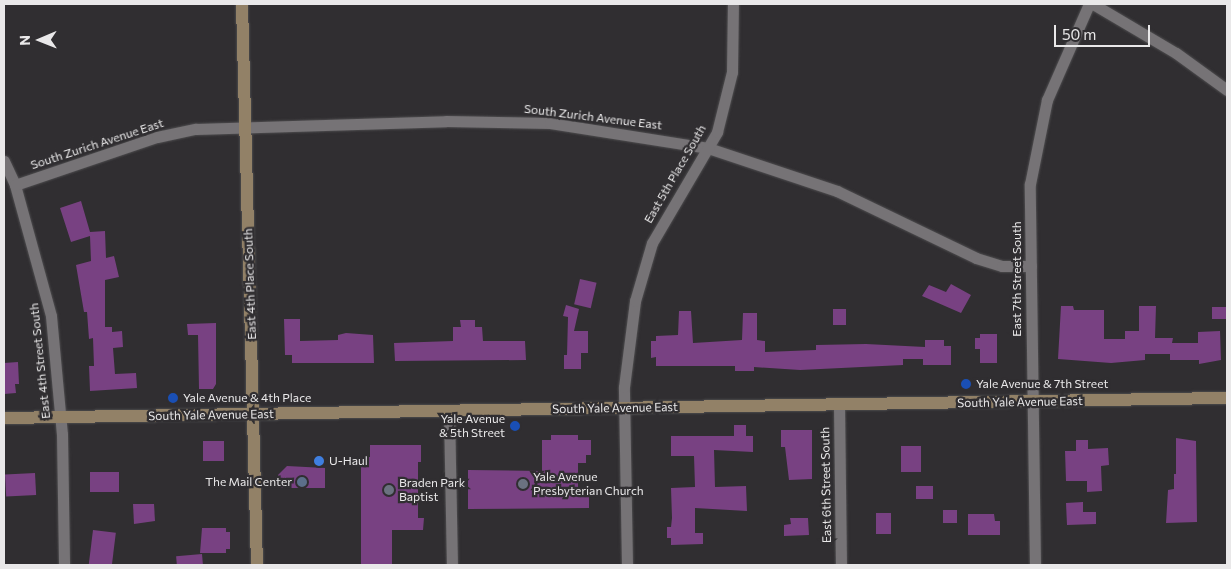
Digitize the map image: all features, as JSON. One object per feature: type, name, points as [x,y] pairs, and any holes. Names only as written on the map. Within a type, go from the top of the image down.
[{"type":"main road","name":"East 4th Place South","points":[[242,4],[257,565]]},
{"type":"main road","name":"South Yale Avenue East","points":[[4,418],[1227,398]]},
{"type":"street","name":"East 5th Place South","points":[[627,565],[624,407],[626,346],[638,285],[652,243],[667,213],[717,132],[732,72],[733,4]]},
{"type":"street","name":"East 7th Street South","points":[[1035,565],[1030,184],[1041,121],[1066,50],[1089,4]]},
{"type":"street","points":[[1093,4],[1176,53],[1227,90]]},
{"type":"street","name":"South Zurich Avenue East","points":[[15,185],[157,137],[196,128],[245,125],[496,121],[588,128],[708,148],[837,191],[984,260],[1002,266],[1031,266]]},
{"type":"street","name":"East 4th Street South","points":[[4,161],[15,185],[51,316],[62,434],[64,565]]},
{"type":"street","name":"East 6th Street South","points":[[839,404],[841,565]]},
{"type":"street","points":[[449,411],[452,565]]},
{"type":"building","points":[[81,201],[90,232],[105,231],[106,258],[114,256],[119,277],[105,280],[105,327],[112,327],[112,332],[122,331],[123,347],[113,348],[115,374],[136,373],[137,388],[90,391],[89,366],[94,366],[93,338],[89,339],[87,312],[84,312],[76,265],[91,261],[90,236],[71,242],[60,208]]},
{"type":"building","points":[[580,279],[597,283],[591,308],[574,304]]},
{"type":"building","points":[[951,284],[971,295],[961,313],[922,296],[929,285],[946,292]]},
{"type":"building","points":[[566,305],[579,309],[574,331],[588,331],[588,353],[581,353],[581,369],[564,369],[564,355],[567,355],[568,317],[563,316]]},
{"type":"building","points":[[1061,306],[1073,306],[1074,310],[1104,310],[1104,339],[1125,339],[1125,331],[1139,331],[1139,306],[1156,306],[1155,338],[1173,338],[1172,343],[1198,343],[1198,332],[1220,331],[1221,360],[1199,364],[1199,360],[1170,360],[1170,354],[1145,354],[1145,360],[1111,363],[1058,359]]},
{"type":"building","points":[[1212,307],[1227,307],[1227,319],[1212,319]]},
{"type":"building","points":[[833,309],[846,309],[846,325],[833,325]]},
{"type":"building","points":[[679,311],[691,311],[693,343],[742,340],[743,313],[757,313],[757,340],[765,341],[765,352],[816,350],[816,345],[866,344],[925,347],[925,340],[944,340],[944,346],[951,346],[951,365],[923,365],[923,359],[903,359],[903,365],[800,370],[754,367],[754,371],[735,371],[735,366],[656,366],[656,357],[651,358],[651,341],[656,341],[656,336],[678,335]]},
{"type":"building","points":[[284,319],[300,319],[300,341],[338,340],[338,335],[346,333],[373,335],[374,363],[292,363],[292,355],[285,355]]},
{"type":"building","points":[[460,320],[475,320],[475,327],[482,327],[483,341],[525,341],[526,360],[395,361],[394,343],[453,341],[453,327],[461,327]]},
{"type":"building","points":[[216,323],[216,384],[213,389],[199,389],[198,335],[188,335],[187,324]]},
{"type":"building","points":[[980,334],[997,334],[997,363],[980,363],[980,349],[975,349],[975,338],[980,338]]},
{"type":"building","points":[[18,362],[19,384],[15,384],[16,393],[4,394],[4,363]]},
{"type":"building","points":[[734,425],[746,425],[746,436],[753,436],[753,452],[714,450],[715,487],[746,486],[747,511],[695,508],[695,533],[703,533],[703,544],[671,545],[671,538],[667,538],[667,527],[671,527],[672,518],[671,488],[695,487],[694,456],[671,456],[671,436],[734,436]]},
{"type":"building","points":[[781,430],[812,430],[812,479],[789,480],[785,447],[781,447]]},
{"type":"building","name":"Yale Avenue Presbyterian Church","points":[[551,435],[578,435],[578,440],[591,440],[591,455],[586,455],[586,463],[578,463],[578,497],[589,497],[589,508],[468,509],[468,470],[542,471],[542,440],[551,440]]},
{"type":"building","points":[[1176,438],[1196,441],[1197,522],[1166,523],[1168,490],[1174,489],[1174,474],[1176,474]]},
{"type":"building","points":[[1076,440],[1088,440],[1088,449],[1108,448],[1109,465],[1101,466],[1102,491],[1087,492],[1087,481],[1066,481],[1065,451],[1076,451]]},
{"type":"building","points":[[203,441],[224,441],[224,461],[203,461]]},
{"type":"building","name":"Braden Park Baptist","points":[[370,445],[421,445],[421,462],[418,462],[418,518],[424,518],[423,530],[392,530],[392,565],[361,565],[361,457],[370,457]]},
{"type":"building","points":[[901,446],[921,446],[921,472],[901,472]]},
{"type":"building","name":"The Mail Center","points":[[287,466],[325,468],[325,488],[279,488],[278,475]]},
{"type":"building","points":[[90,472],[119,472],[119,492],[90,492]]},
{"type":"building","points":[[35,473],[36,495],[6,497],[5,475]]},
{"type":"building","points":[[916,486],[933,486],[933,499],[916,499]]},
{"type":"building","points":[[1083,502],[1083,512],[1096,512],[1096,524],[1067,525],[1066,503]]},
{"type":"building","points":[[133,504],[154,504],[155,521],[134,524]]},
{"type":"building","points":[[943,510],[957,510],[957,523],[943,523]]},
{"type":"building","points":[[876,513],[891,513],[891,534],[876,534]]},
{"type":"building","points":[[968,514],[994,514],[995,521],[1000,521],[1000,535],[968,535]]},
{"type":"building","points":[[790,518],[808,518],[809,535],[784,536],[784,525],[791,524]]},
{"type":"building","points":[[202,528],[226,528],[226,532],[230,532],[230,549],[226,549],[226,553],[200,553]]},
{"type":"building","points":[[93,530],[116,533],[112,565],[89,565]]},
{"type":"building","points":[[202,554],[203,565],[177,565],[176,556]]},
{"type":"place","name":"Yale Avenue & 7th Street","points":[[966,384]]},
{"type":"place","name":"Yale Avenue & 4th Place","points":[[173,398]]},
{"type":"place","name":"Yale Avenue & 5th Street","points":[[515,426]]},
{"type":"place","name":"U-Haul","points":[[319,461]]},
{"type":"place","name":"The Mail Center","points":[[302,482]]},
{"type":"place","name":"Yale Avenue Presbyterian Church","points":[[523,484]]},
{"type":"place","name":"Braden Park Baptist","points":[[389,490]]}]
